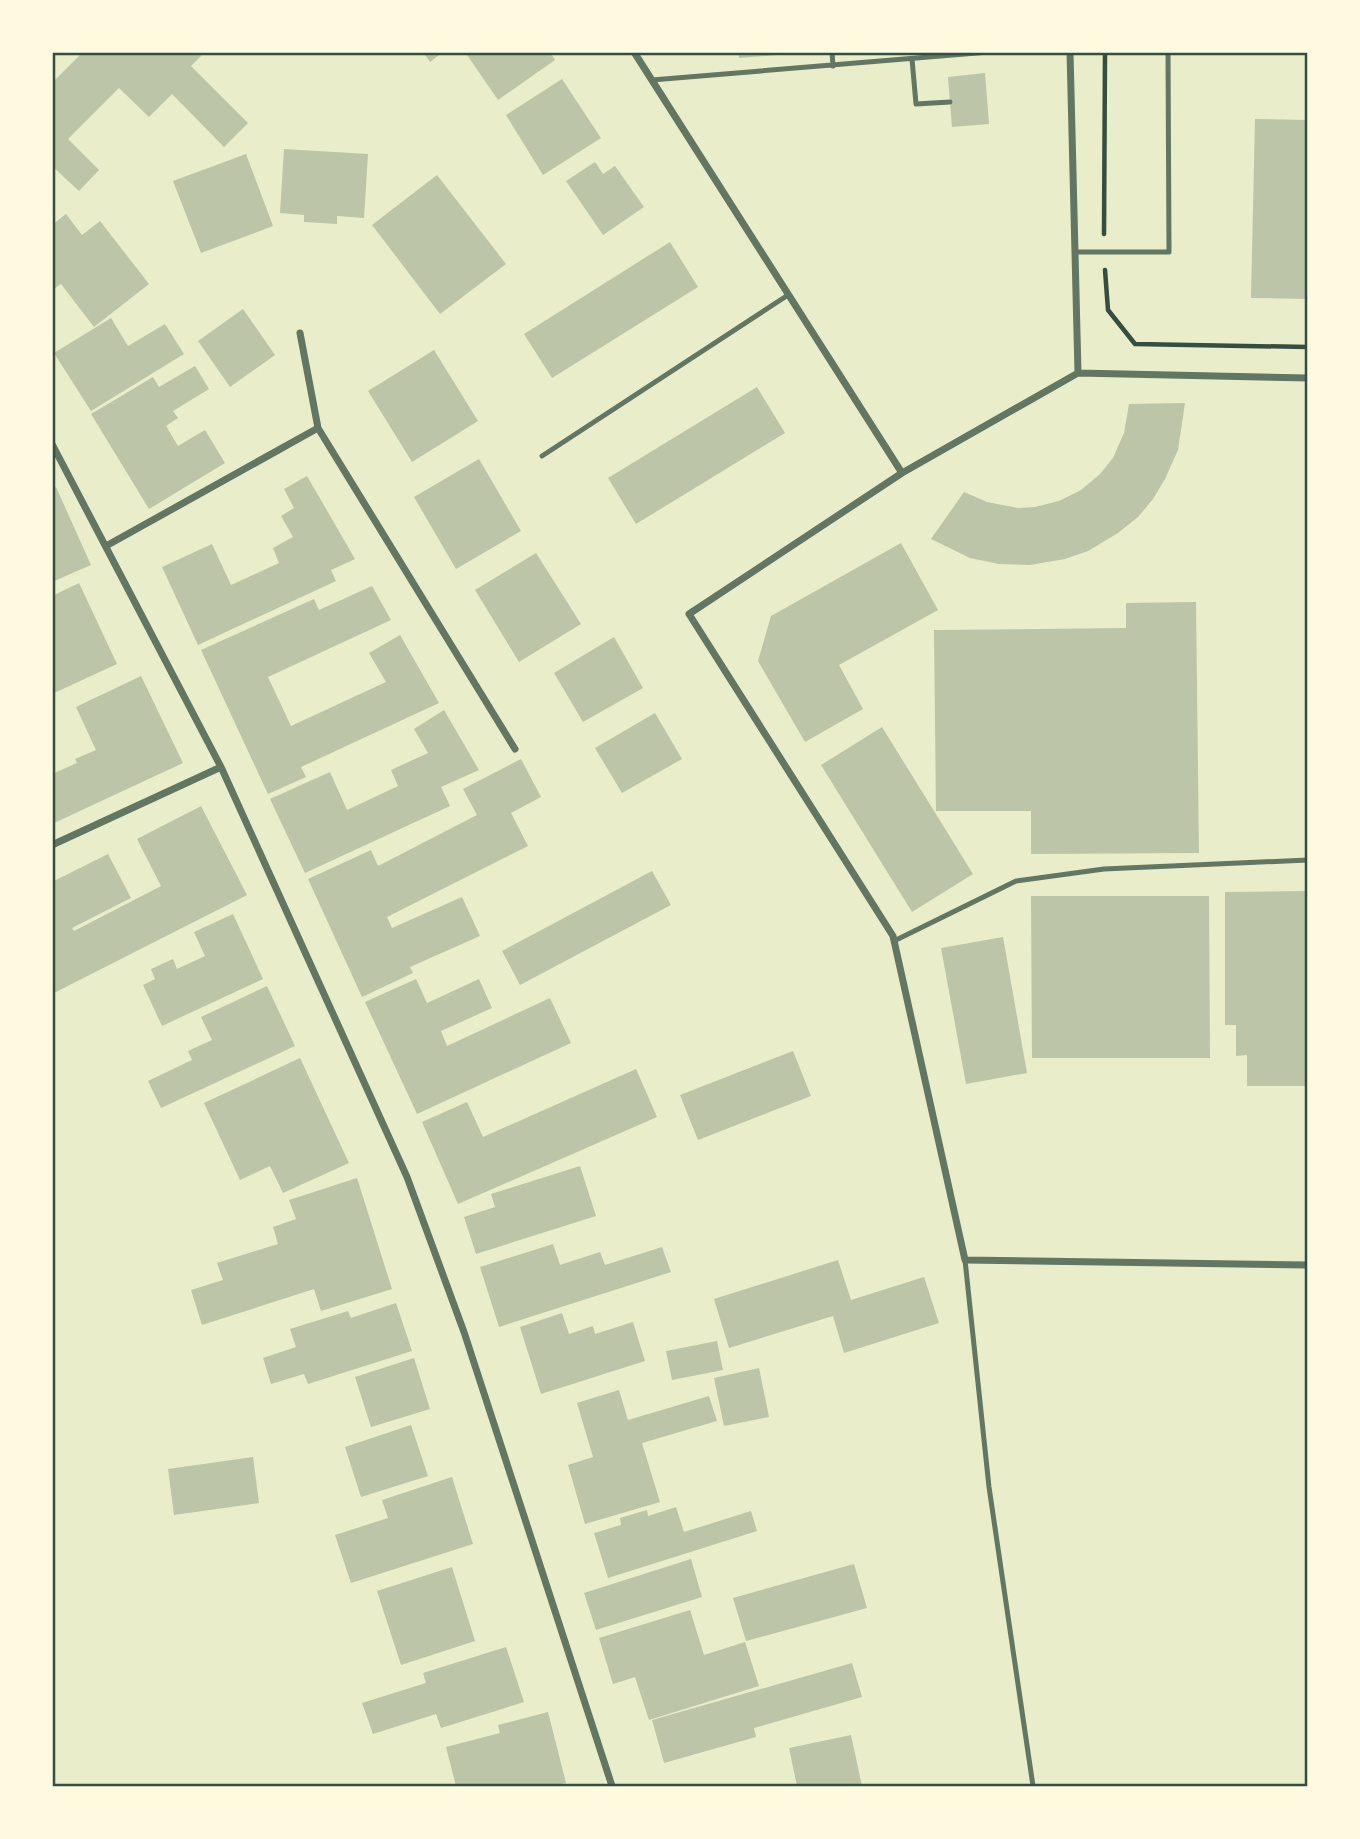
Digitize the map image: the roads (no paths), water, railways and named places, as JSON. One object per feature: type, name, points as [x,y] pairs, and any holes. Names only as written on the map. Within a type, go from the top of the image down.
[{"type":"street","points":[[634,52],[902,473]]},
{"type":"street","points":[[1070,52],[1078,373]]},
{"type":"street","points":[[300,333],[318,428],[515,749]]},
{"type":"street","points":[[1307,378],[1078,373],[902,473],[688,614],[894,941],[965,1260],[1307,1265]]},
{"type":"street","points":[[106,546],[318,428]]},
{"type":"street","points":[[52,444],[221,766],[408,1177],[464,1332],[612,1787]]},
{"type":"street","points":[[52,845],[221,766]]},
{"type":"lane","points":[[832,52],[833,66]]},
{"type":"lane","points":[[652,80],[989,52]]},
{"type":"lane","points":[[1075,252],[1169,252],[1168,52]]},
{"type":"lane","points":[[912,59],[916,104],[950,102]]},
{"type":"lane","points":[[542,456],[788,295]]},
{"type":"lane","points":[[894,941],[1016,881],[1104,869],[1307,860]]},
{"type":"lane","points":[[965,1260],[989,1487],[1033,1787]]}]
